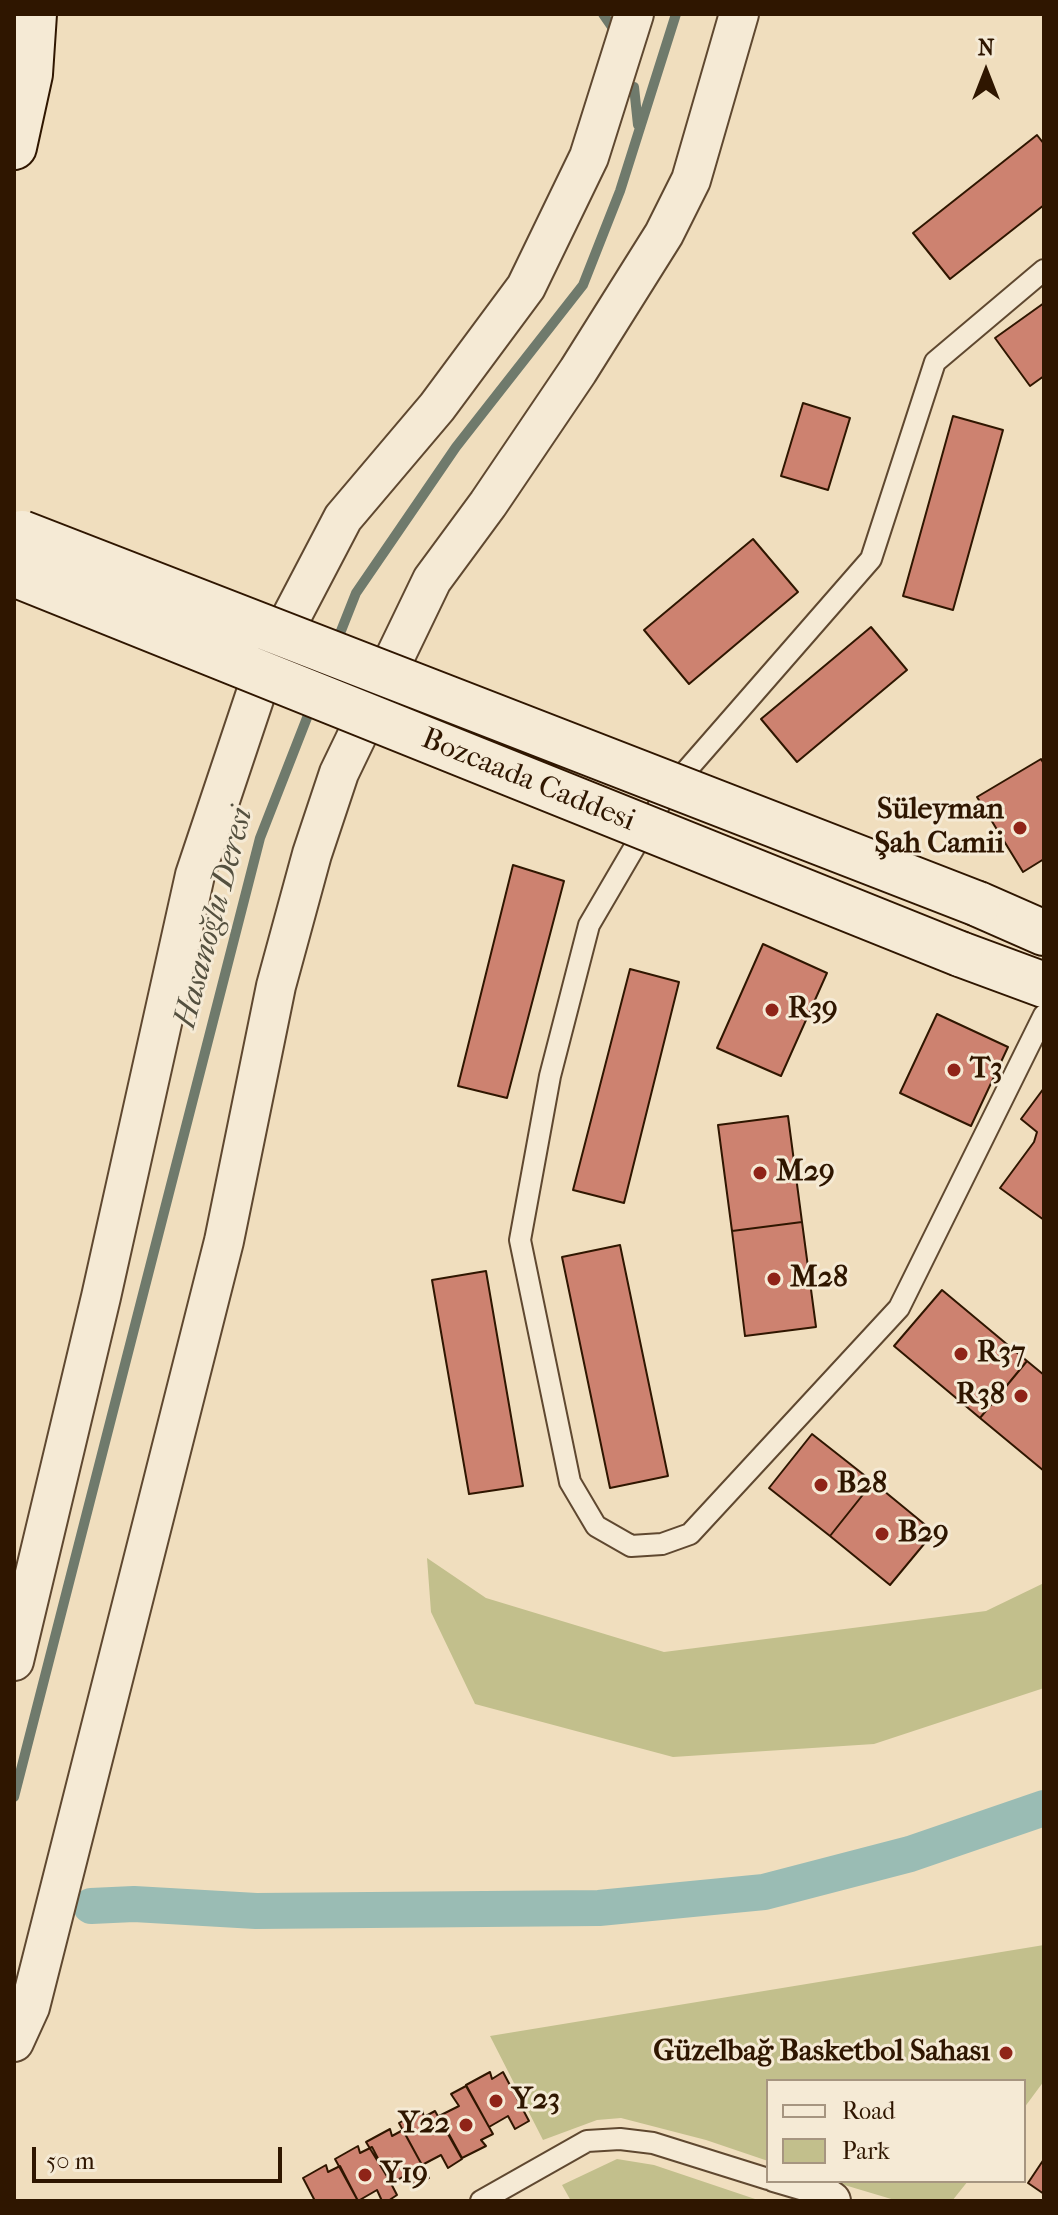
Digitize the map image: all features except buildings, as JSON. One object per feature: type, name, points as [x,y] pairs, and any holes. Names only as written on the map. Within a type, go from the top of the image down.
[{"type":"street","points":[[14,147],[30,74],[34,14]]},
{"type":"street","points":[[14,1661],[101,1297],[195,875],[264,669],[343,518],[437,407],[526,287],[589,157],[634,14]]},
{"type":"street","points":[[14,2042],[30,2007],[224,1241],[276,986],[312,854],[339,773],[432,580],[578,371],[664,234],[691,180],[739,14]]},
{"type":"street","name":"Bozcaada Caddesi","points":[[17,545],[978,904],[1044,933]]},
{"type":"street","name":"Bozcaada Caddesi","points":[[17,545],[960,954],[1044,985]]},
{"type":"lane","points":[[1044,270],[935,362],[871,559],[665,795],[589,925],[550,1076],[520,1240],[570,1482],[596,1526],[631,1546],[662,1544],[690,1534],[899,1308],[1044,1015]]},
{"type":"lane","points":[[481,2201],[587,2141],[620,2139],[653,2143],[766,2178]]},
{"type":"lane","points":[[780,2183],[832,2200]]},
{"type":"green space","points":[[427,1558],[486,1598],[664,1652],[986,1611],[1044,1583],[1044,1688],[874,1744],[673,1757],[475,1704],[431,1612]]},
{"type":"green space","points":[[1044,1945],[1044,2081],[1026,2105],[1026,2079],[766,2079],[766,2160],[706,2140],[621,2118],[597,2120],[543,2140],[490,2036]]},
{"type":"green space","points":[[617,2159],[654,2165],[761,2201],[571,2201],[562,2185]]},
{"type":"green space","points":[[838,2183],[966,2183],[952,2201],[898,2201]]},
{"type":"waterway","name":"Hasanoğlu Deresi","points":[[603,14],[612,27]]},
{"type":"waterway","name":"Hasanoğlu Deresi","points":[[335,646],[356,593],[456,447],[583,285],[620,191],[676,14]]},
{"type":"waterway","name":"Hasanoğlu Deresi","points":[[634,87],[638,125]]},
{"type":"waterway","name":"Hasanoğlu Deresi","points":[[14,1797],[260,838],[312,705]]},
{"type":"waterway","points":[[91,1906],[134,1904],[256,1911],[599,1908],[764,1892],[910,1854],[1044,1808]]},
{"type":"place","name":"Süleyman Şah Camii","points":[[1020,828]]},
{"type":"place","name":"R39","points":[[772,1010]]},
{"type":"place","name":"T3","points":[[954,1070]]},
{"type":"place","name":"M29","points":[[760,1173]]},
{"type":"place","name":"M28","points":[[774,1279]]},
{"type":"place","name":"R37","points":[[961,1354]]},
{"type":"place","name":"R38","points":[[1021,1396]]},
{"type":"place","name":"B28","points":[[821,1485]]},
{"type":"place","name":"B29","points":[[882,1534]]},
{"type":"place","name":"Güzelbağ Basketbol Sahası","points":[[1006,2053]]},
{"type":"place","name":"Y23","points":[[496,2101]]},
{"type":"place","name":"Y22","points":[[466,2125]]},
{"type":"place","name":"Y19","points":[[365,2175]]}]
